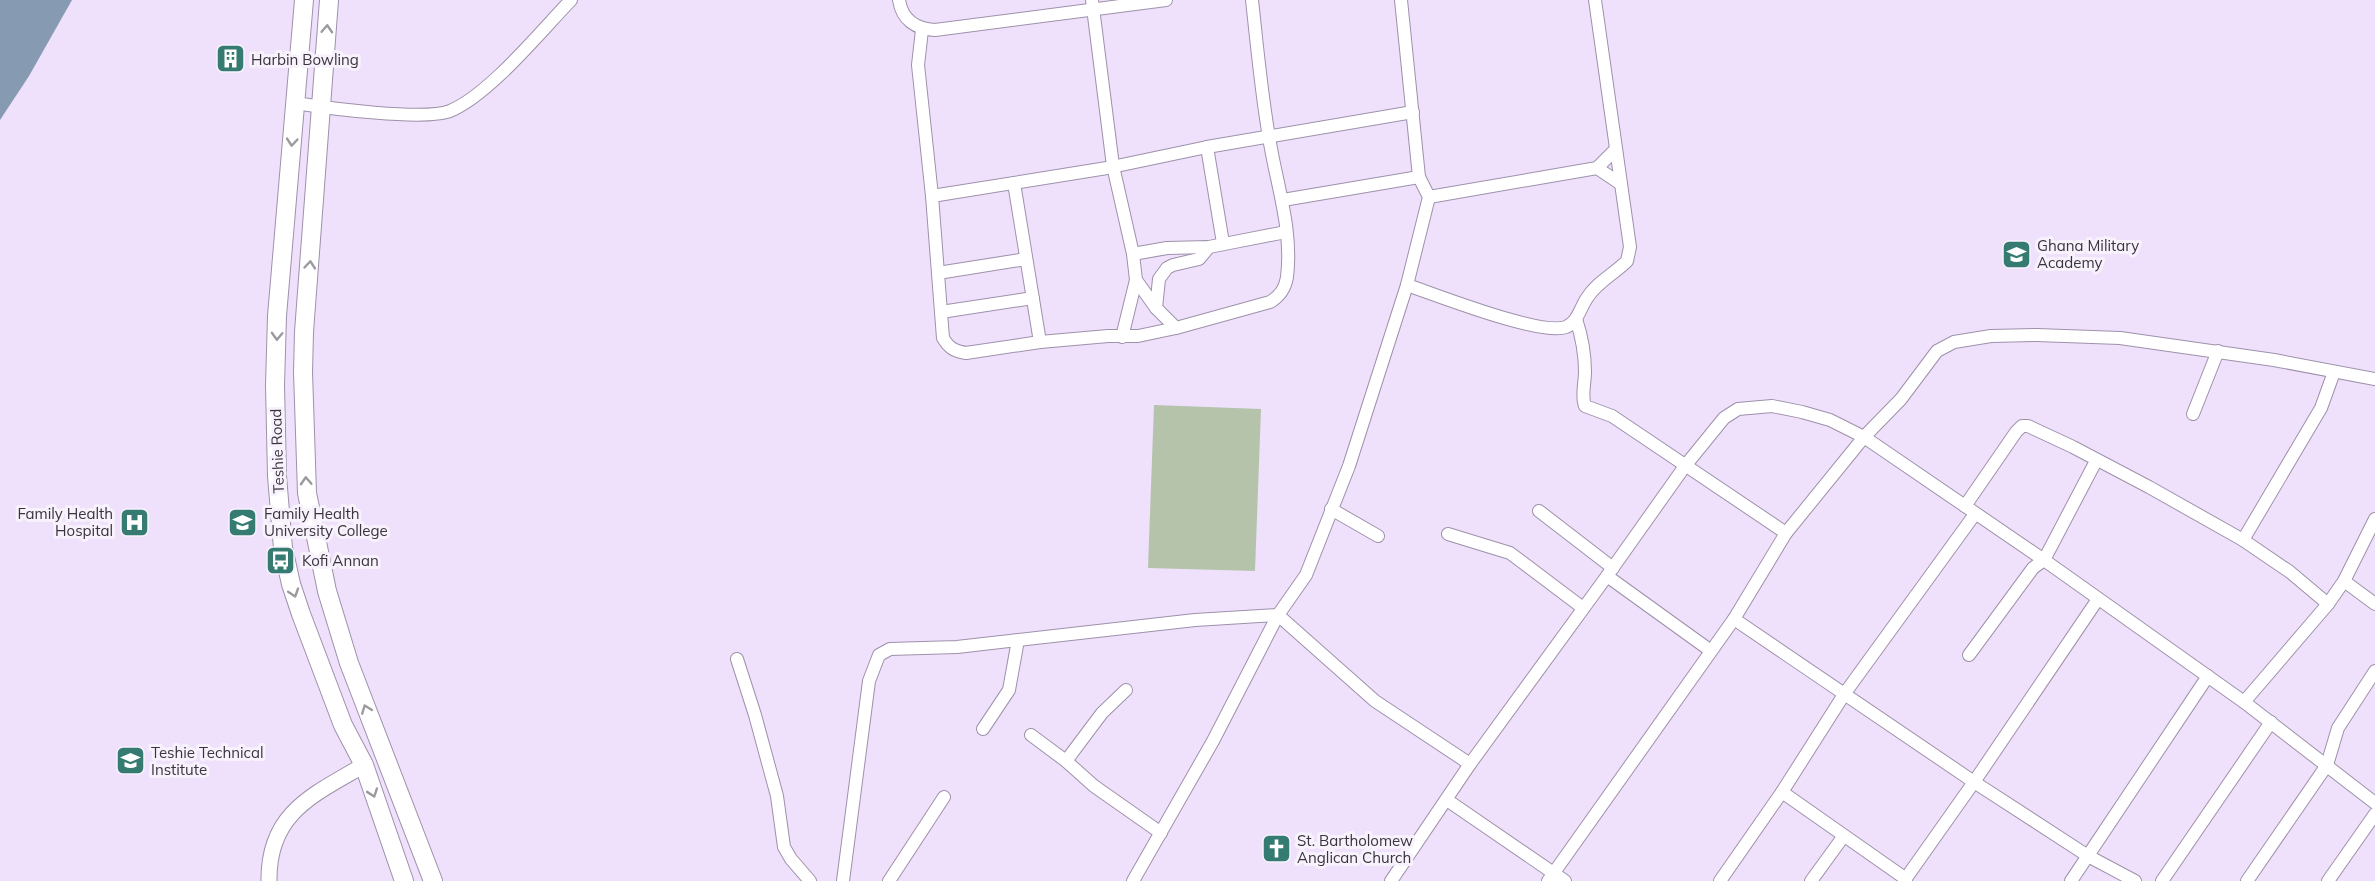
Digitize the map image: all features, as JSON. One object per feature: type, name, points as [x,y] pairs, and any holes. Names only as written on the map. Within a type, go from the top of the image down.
[{"type":"main road","name":"Teshie Road","points":[[304,0],[278,316],[275,385],[277,476],[283,548],[301,614],[343,725],[364,765],[404,881]]},
{"type":"main road","name":"Teshie Road","points":[[329,0],[323,107],[304,342],[307,493],[327,591],[349,663],[433,881]]},
{"type":"street","points":[[295,103],[417,115],[447,112],[470,102],[572,0]]},
{"type":"street","points":[[899,0],[900,8],[910,22],[922,30],[935,30],[1093,4],[1166,0]]},
{"type":"street","points":[[922,30],[918,65],[932,196],[943,338],[947,346],[954,351],[966,353],[1040,342],[1108,336],[1138,336],[1270,302],[1280,296],[1287,278],[1283,200],[1269,138],[1252,0]]},
{"type":"street","points":[[1133,881],[1213,741],[1278,615],[1306,574],[1349,466],[1407,285],[1429,197],[1419,177],[1401,0]]},
{"type":"street","points":[[1407,285],[1523,323],[1554,329],[1567,327],[1576,319],[1599,282],[1627,261],[1630,247],[1595,0]]},
{"type":"street","points":[[1093,4],[1113,166],[1133,254],[1136,280],[1122,337]]},
{"type":"street","points":[[932,196],[1413,112]]},
{"type":"street","points":[[1207,147],[1223,243]]},
{"type":"street","points":[[1429,197],[1597,168],[1616,149]]},
{"type":"street","points":[[1597,168],[1621,184]]},
{"type":"street","points":[[1283,200],[1419,177]]},
{"type":"street","points":[[1014,183],[1040,342]]},
{"type":"street","points":[[1133,254],[1167,248],[1209,247],[1286,232]]},
{"type":"street","points":[[1156,308],[1159,279],[1167,268],[1199,259],[1209,247]]},
{"type":"street","points":[[938,273],[1026,259]]},
{"type":"street","points":[[1136,280],[1156,308],[1176,328]]},
{"type":"street","points":[[941,312],[1032,298]]},
{"type":"street","points":[[1576,319],[1584,344],[1583,403],[1585,406],[1612,416],[1786,533]]},
{"type":"street","points":[[1551,877],[1734,619],[1786,533],[1864,437],[1901,399],[1937,351],[1954,342],[1991,336],[2069,335],[2120,338],[2218,351],[2375,380]]},
{"type":"street","points":[[2193,414],[2218,351]]},
{"type":"street","points":[[2243,540],[2321,408],[2334,372]]},
{"type":"street","points":[[1391,881],[1470,764],[1685,466],[1724,418],[1738,409],[1772,406],[1830,420],[1864,437],[2208,676],[2375,803]]},
{"type":"street","points":[[1720,881],[1970,510],[2016,432],[2022,426],[2028,426],[2073,447],[2243,540],[2290,573],[2328,604]]},
{"type":"street","points":[[1970,655],[2032,568],[2044,560],[2096,461]]},
{"type":"street","points":[[1331,509],[1378,536]]},
{"type":"street","points":[[1539,511],[1610,572],[1711,651]]},
{"type":"street","points":[[2244,702],[2328,604],[2344,581],[2375,519]]},
{"type":"street","points":[[1448,534],[1510,553],[1583,608]]},
{"type":"street","points":[[2344,581],[2375,604]]},
{"type":"street","points":[[1782,792],[1905,880],[2098,599]]},
{"type":"street","points":[[843,881],[869,681],[879,655],[890,649],[957,647],[1196,620],[1278,615],[1375,701],[1470,764]]},
{"type":"street","points":[[1734,619],[1974,782],[2088,856],[2135,881]]},
{"type":"street","points":[[983,729],[1009,690],[1018,640]]},
{"type":"street","points":[[737,659],[777,796],[784,847],[810,881]]},
{"type":"street","points":[[2247,881],[2327,765],[2338,728],[2375,671]]},
{"type":"street","points":[[2071,881],[2208,676]]},
{"type":"street","points":[[1066,761],[1102,713],[1126,690]]},
{"type":"street","points":[[2162,881],[2271,722]]},
{"type":"street","points":[[1031,735],[1066,761],[1094,786],[1161,833]]},
{"type":"street","points":[[268,881],[273,849],[292,811],[307,799],[364,765]]},
{"type":"street","points":[[889,881],[944,797]]},
{"type":"street","points":[[1447,800],[1551,877],[1565,881]]},
{"type":"street","points":[[2328,881],[2375,814]]},
{"type":"street","points":[[1811,881],[1843,837]]},
{"type":"green space","points":[[1154,405],[1261,409],[1255,571],[1148,568]]},
{"type":"water","points":[[0,0],[72,0],[29,76],[0,120]]},
{"type":"place","name":"Harbin Bowling","points":[[230,59]]},
{"type":"place","name":"Ghana Military Academy","points":[[2016,254]]},
{"type":"place","name":"Family Health Hospital","points":[[134,522]]},
{"type":"place","name":"Family Health University College","points":[[243,522]]},
{"type":"place","name":"Kofi Annan","points":[[281,560]]},
{"type":"place","name":"Teshie Technical Institute","points":[[130,761]]},
{"type":"place","name":"St. Bartholomew Anglican Church","points":[[1276,849]]}]
